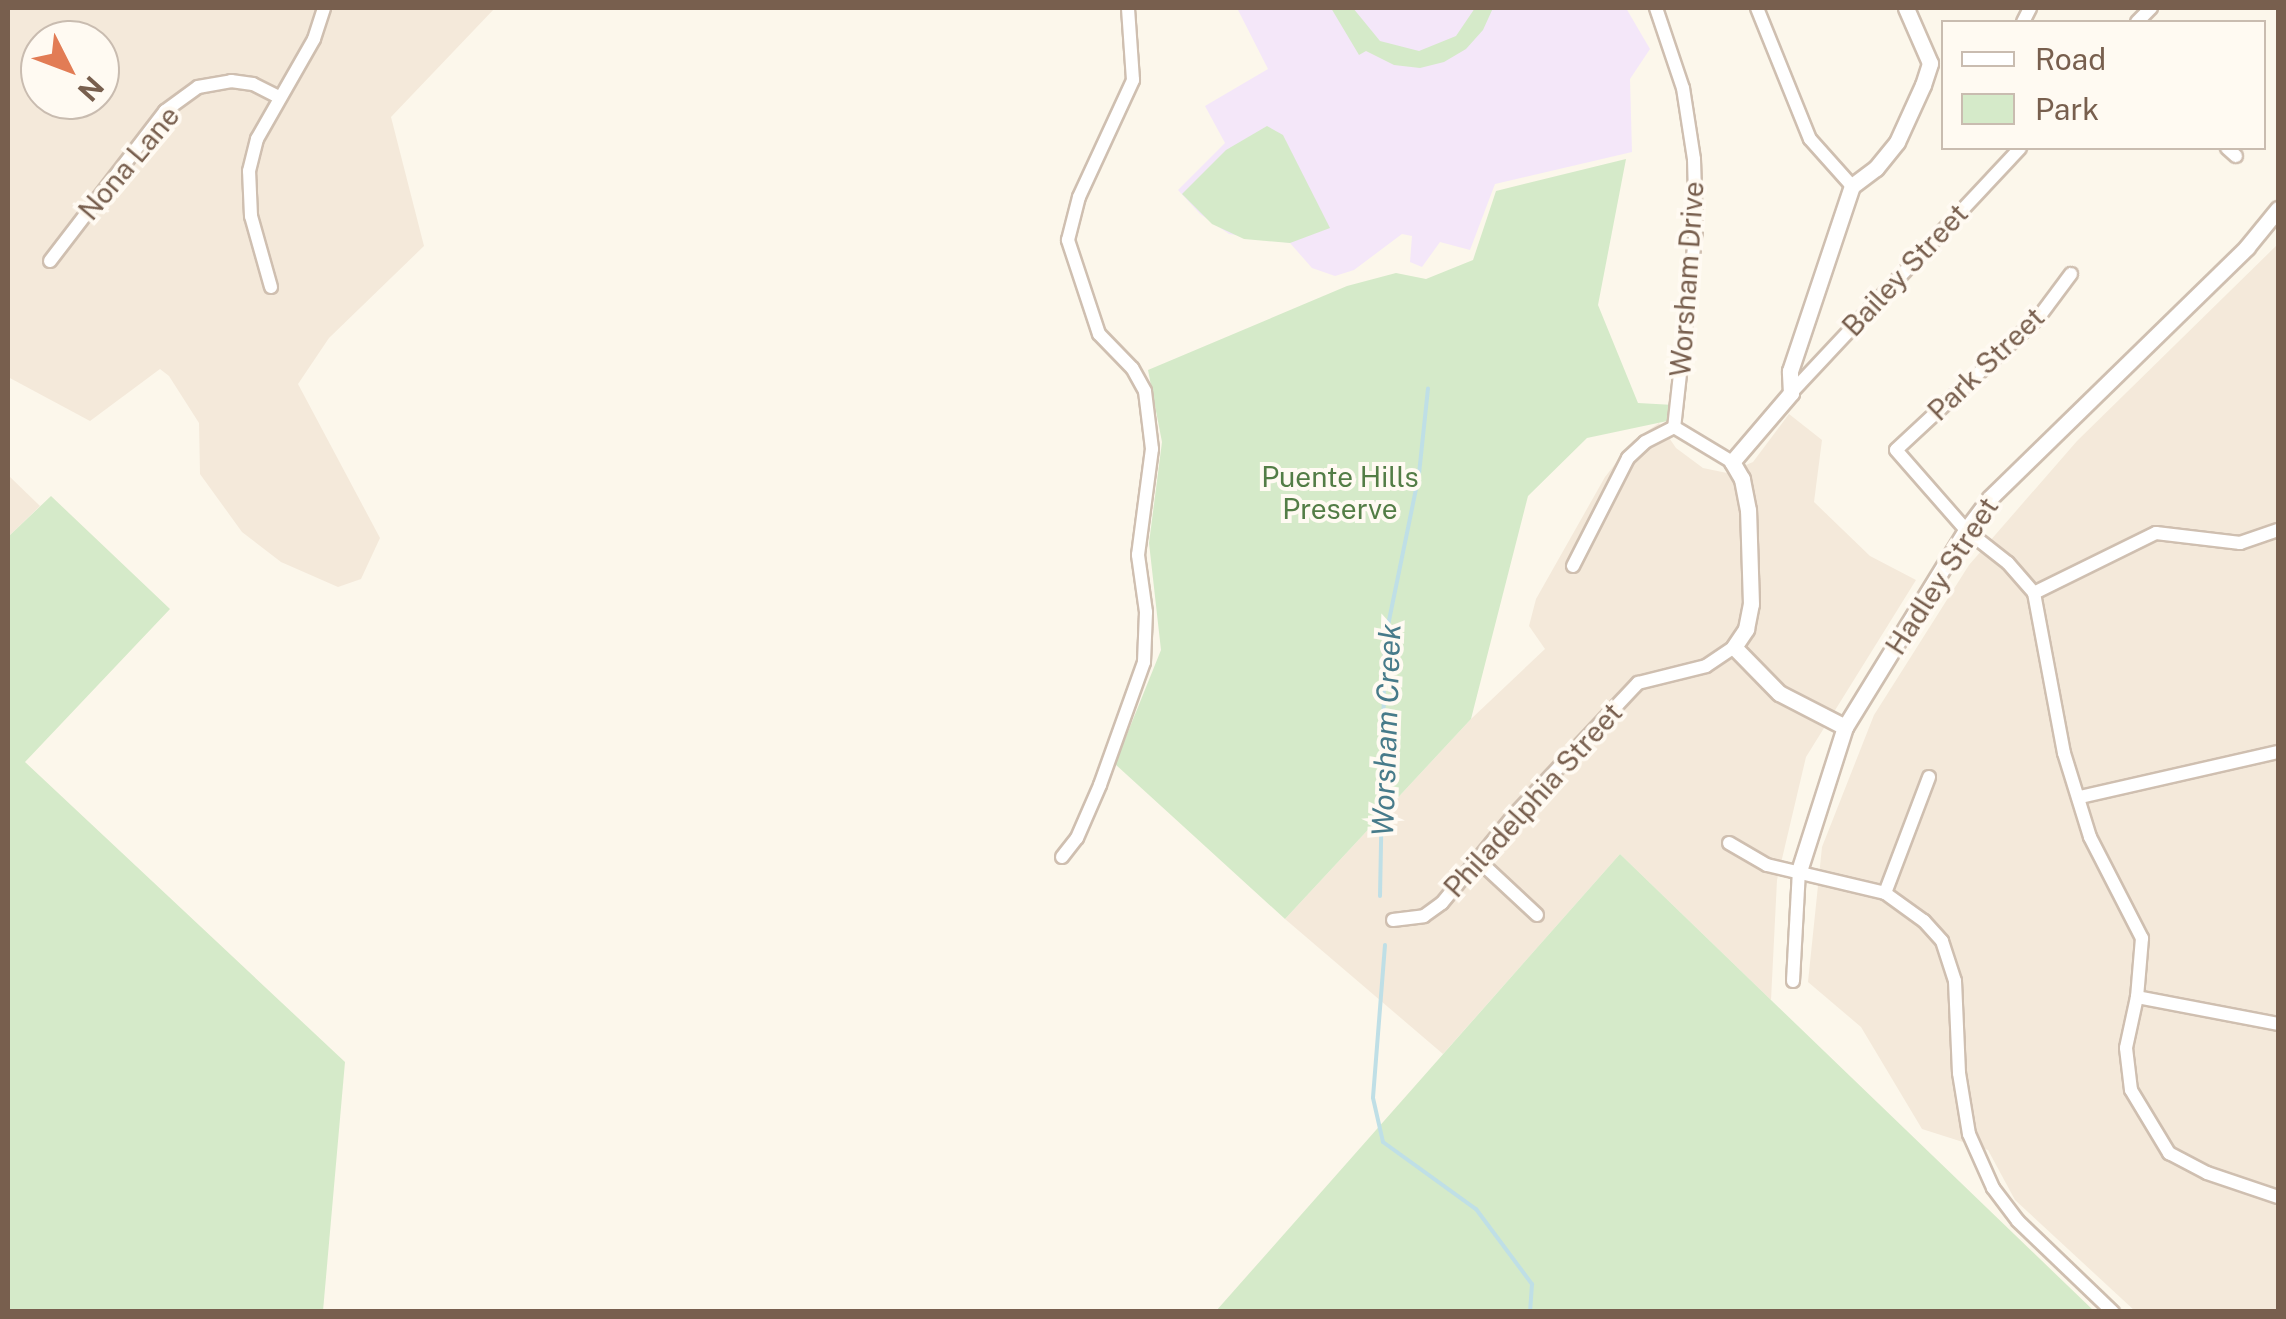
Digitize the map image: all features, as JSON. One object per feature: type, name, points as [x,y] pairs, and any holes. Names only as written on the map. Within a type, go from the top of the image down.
[{"type":"street","points":[[271,286],[251,216],[249,172],[257,139],[314,39],[324,8]]},
{"type":"street","points":[[1062,857],[1077,838],[1100,785],[1144,662],[1146,612],[1138,554],[1152,449],[1146,391],[1132,368],[1099,334],[1068,240],[1079,196],[1133,80],[1128,8]]},
{"type":"street","name":"Worsham Drive","points":[[1656,8],[1683,88],[1694,158],[1696,229],[1674,427]]},
{"type":"street","points":[[1757,8],[1810,139],[1852,186]]},
{"type":"street","points":[[1732,462],[1791,393],[1790,371],[1852,186],[1876,168],[1897,142],[1937,62],[1906,8]]},
{"type":"street","name":"Nona Lane","points":[[50,260],[165,112],[198,88],[231,80],[254,84],[278,97]]},
{"type":"street","name":"Bailey Street","points":[[1791,393],[2018,150]]},
{"type":"street","name":"Hadley Street","points":[[1792,981],[1798,871],[1845,727],[1966,530],[1990,498],[2247,247],[2278,209]]},
{"type":"street","name":"Park Street","points":[[1966,530],[1896,450],[2039,317],[2071,274]]},
{"type":"street","points":[[1573,566],[1628,458],[1645,442],[1674,427],[1732,462],[1742,480],[1748,510],[1751,604],[1746,628],[1734,647],[1779,693],[1845,727]]},
{"type":"street","points":[[1966,530],[2008,564],[2034,593],[2064,753],[2090,837],[2142,938],[2137,996],[2126,1048],[2132,1090],[2169,1154],[2207,1174],[2278,1196]]},
{"type":"street","points":[[2034,593],[2085,564],[2156,533],[2240,542],[2278,530]]},
{"type":"street","name":"Philadelphia Street","points":[[1393,920],[1434,910],[1638,682],[1706,666],[1734,647]]},
{"type":"street","points":[[2080,797],[2278,752]]},
{"type":"street","points":[[1885,893],[1929,777]]},
{"type":"street","points":[[1730,843],[1766,865],[1885,893],[1942,941],[1955,981],[1959,1073],[1969,1134],[1993,1188],[2018,1221],[2112,1312]]},
{"type":"street","points":[[1478,859],[1537,914]]},
{"type":"street","points":[[2137,996],[2278,1024]]},
{"type":"shaded area","points":[[8,8],[495,8],[391,117],[424,246],[329,338],[298,384],[380,538],[361,579],[338,587],[281,562],[242,532],[200,474],[199,423],[169,376],[160,369],[90,421],[8,377]]},
{"type":"shaded area","points":[[1237,8],[1626,8],[1650,49],[1630,79],[1632,152],[1495,184],[1470,250],[1440,242],[1422,267],[1410,262],[1412,236],[1402,234],[1354,270],[1335,276],[1312,268],[1290,243],[1229,234],[1200,214],[1178,190],[1225,143],[1205,106],[1268,69]]},
{"type":"shaded area","points":[[2278,244],[2278,1311],[2135,1311],[2015,1200],[1988,1150],[1922,1129],[1861,1027],[1808,982],[1822,847],[1874,715],[1969,565],[2077,441]]},
{"type":"shaded area","points":[[1789,414],[1822,440],[1814,502],[1870,556],[1916,580],[1806,757],[1777,880],[1771,1000],[1620,854],[1443,1054],[1285,919],[1471,719],[1545,649],[1529,626],[1536,599],[1605,477],[1633,441],[1659,423],[1676,448],[1703,468],[1727,473],[1753,462]]},
{"type":"shaded area","points":[[8,475],[40,506],[8,537]]},
{"type":"green space","points":[[1331,8],[1353,8],[1380,41],[1419,51],[1456,36],[1475,8],[1493,8],[1483,30],[1466,49],[1444,62],[1420,68],[1394,65],[1366,51],[1359,55]]},
{"type":"green space","points":[[1267,126],[1283,135],[1330,228],[1290,243],[1244,239],[1212,224],[1182,194],[1226,150]]},
{"type":"green space","name":"Puente Hills Preserve","points":[[1626,159],[1598,305],[1638,403],[1674,405],[1672,420],[1587,438],[1528,496],[1471,719],[1285,919],[1115,764],[1161,650],[1149,543],[1162,442],[1148,370],[1347,286],[1396,273],[1426,279],[1473,260],[1496,191]]},
{"type":"green space","points":[[51,496],[170,609],[25,762],[345,1062],[323,1311],[8,1311],[8,537]]},
{"type":"green space","points":[[1620,854],[1771,1000],[2094,1311],[1216,1311]]},
{"type":"waterway","name":"Worsham Creek","points":[[1380,896],[1385,640],[1419,474],[1428,388]]},
{"type":"waterway","name":"Worsham Creek","points":[[1385,945],[1373,1098],[1383,1142],[1476,1209],[1532,1284],[1530,1312]]}]
